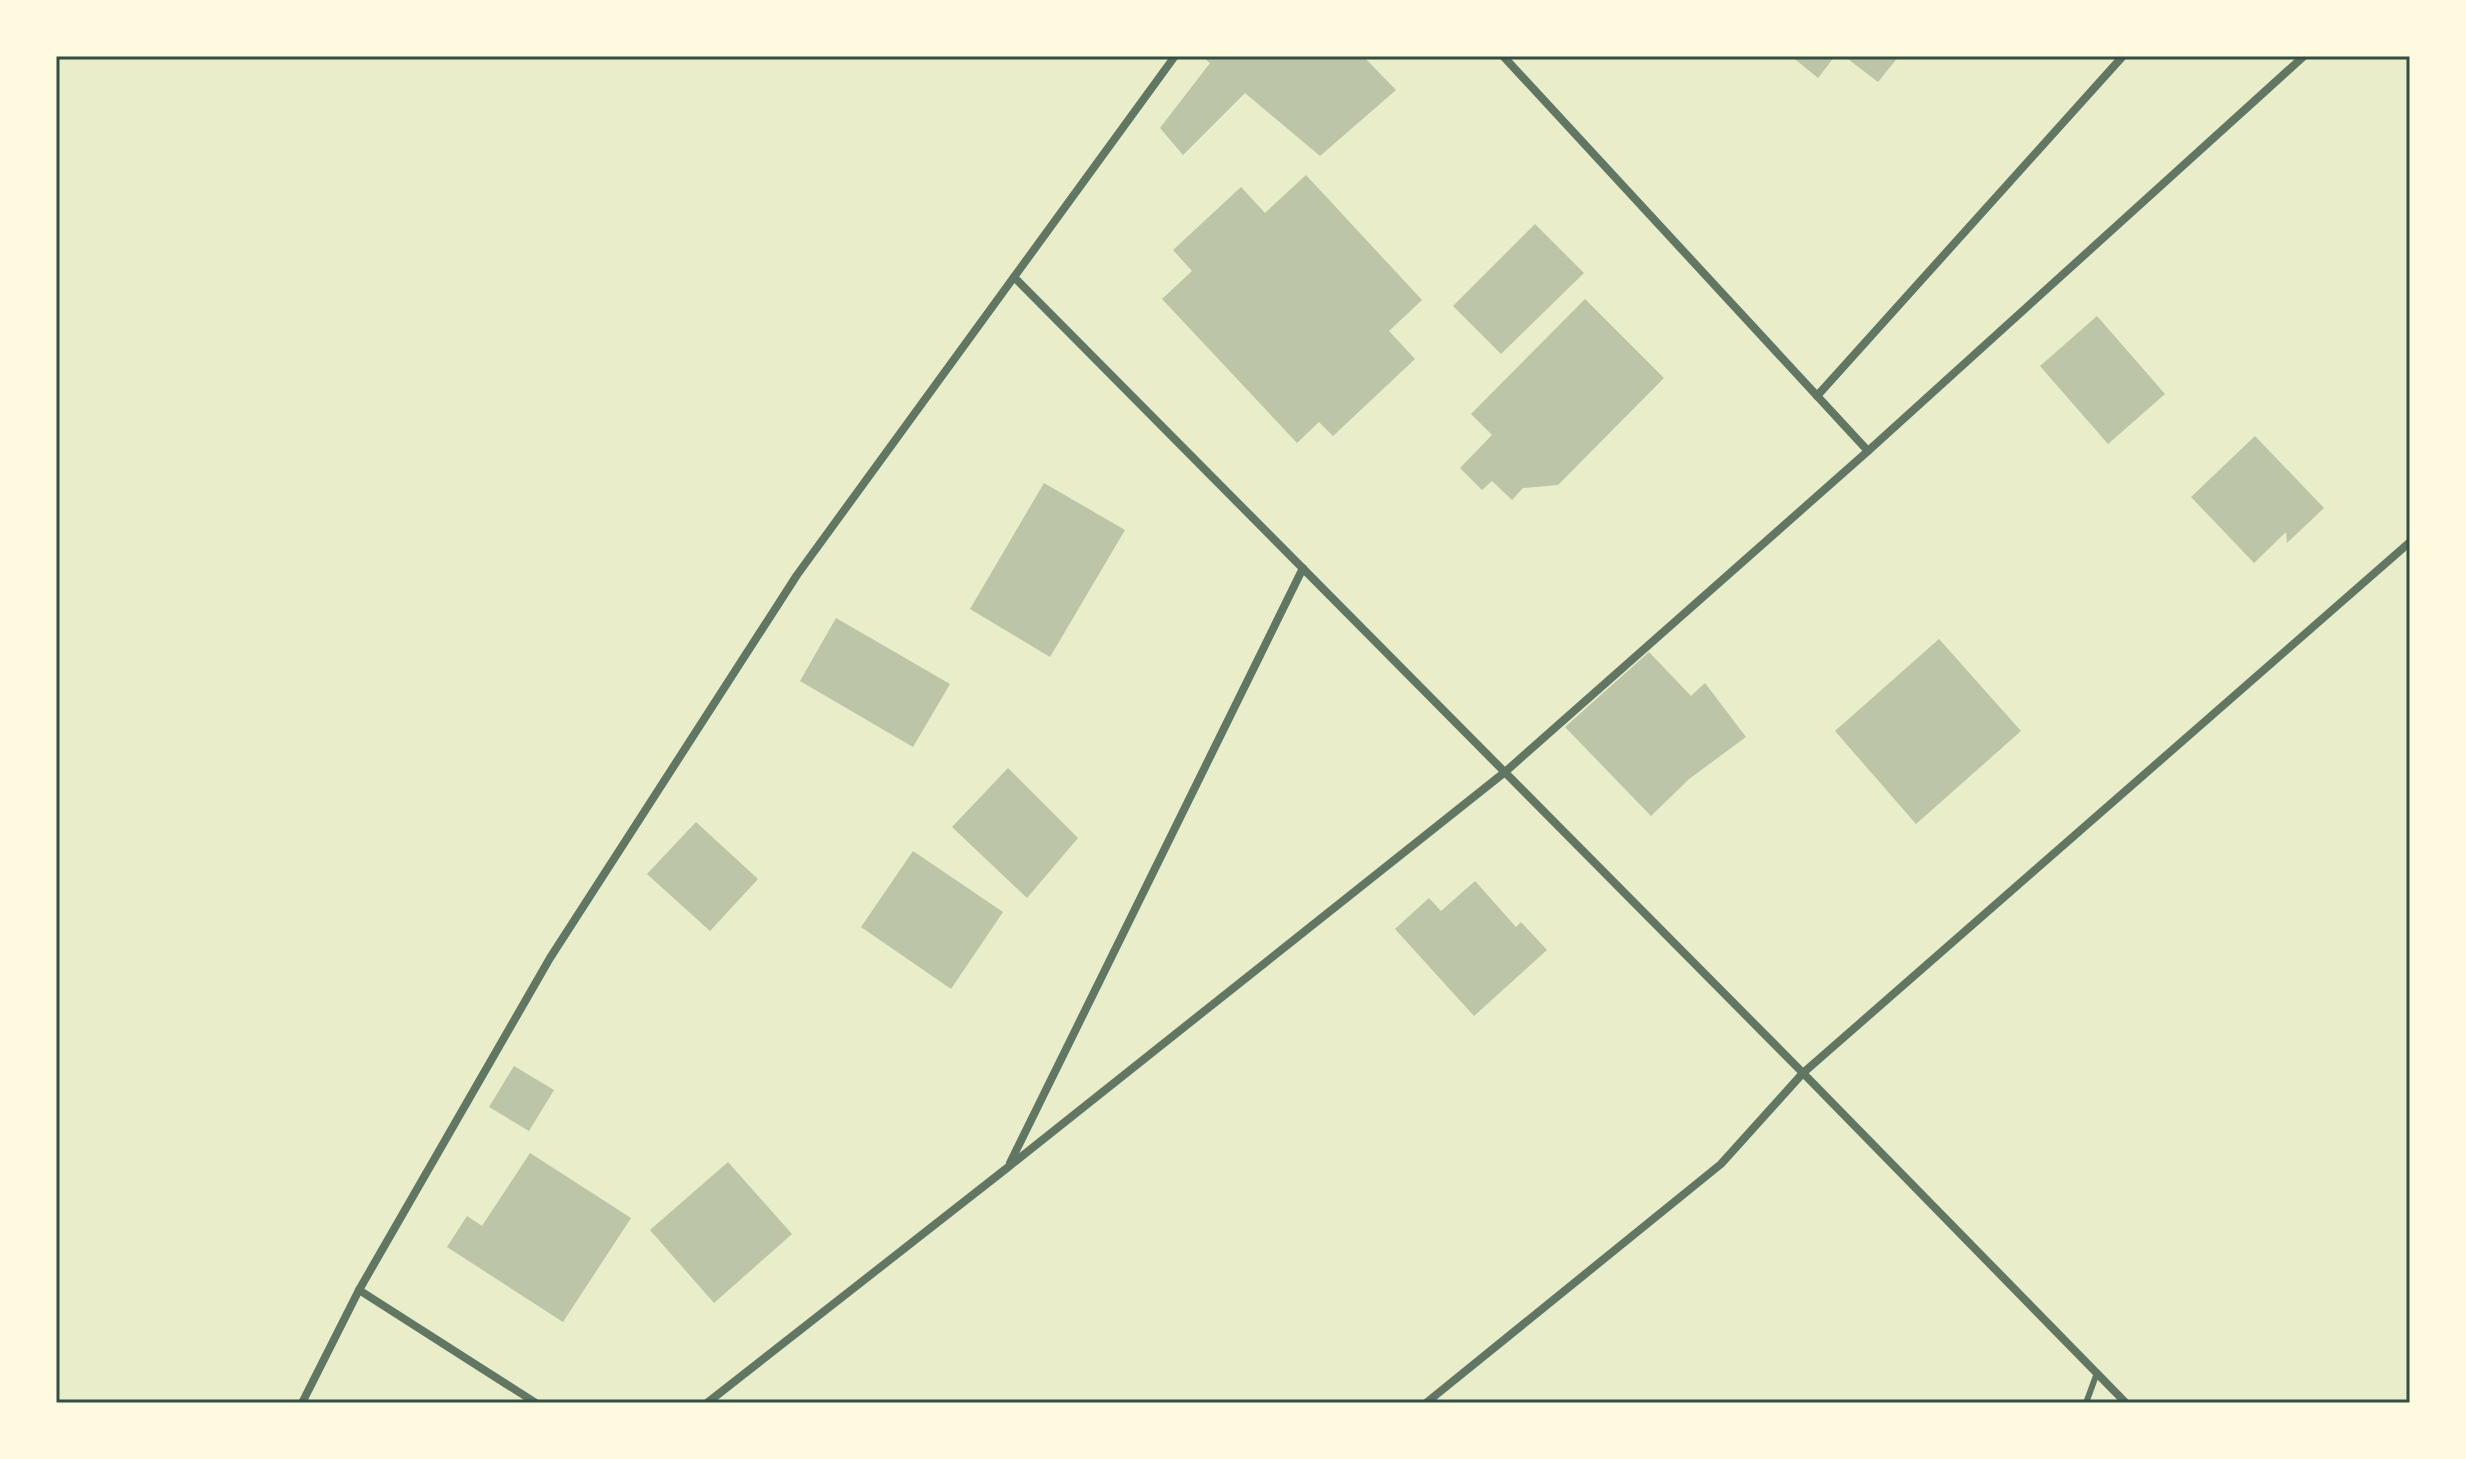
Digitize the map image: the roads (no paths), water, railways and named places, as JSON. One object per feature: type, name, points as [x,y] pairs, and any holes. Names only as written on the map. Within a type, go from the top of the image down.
[{"type":"street","points":[[302,1403],[359,1290],[550,958],[788,588],[1175,56]]},
{"type":"street","points":[[1503,56],[1868,451]]},
{"type":"street","points":[[1817,396],[2123,56]]},
{"type":"street","points":[[707,1403],[1505,772],[1868,451],[2304,56]]},
{"type":"street","points":[[1014,277],[2126,1403]]},
{"type":"street","points":[[1426,1403],[1721,1164],[1803,1073],[2410,542]]},
{"type":"street","points":[[1007,1168],[1303,568]]},
{"type":"street","points":[[359,1290],[536,1403]]},
{"type":"lane","points":[[2086,1403],[2097,1373]]}]
